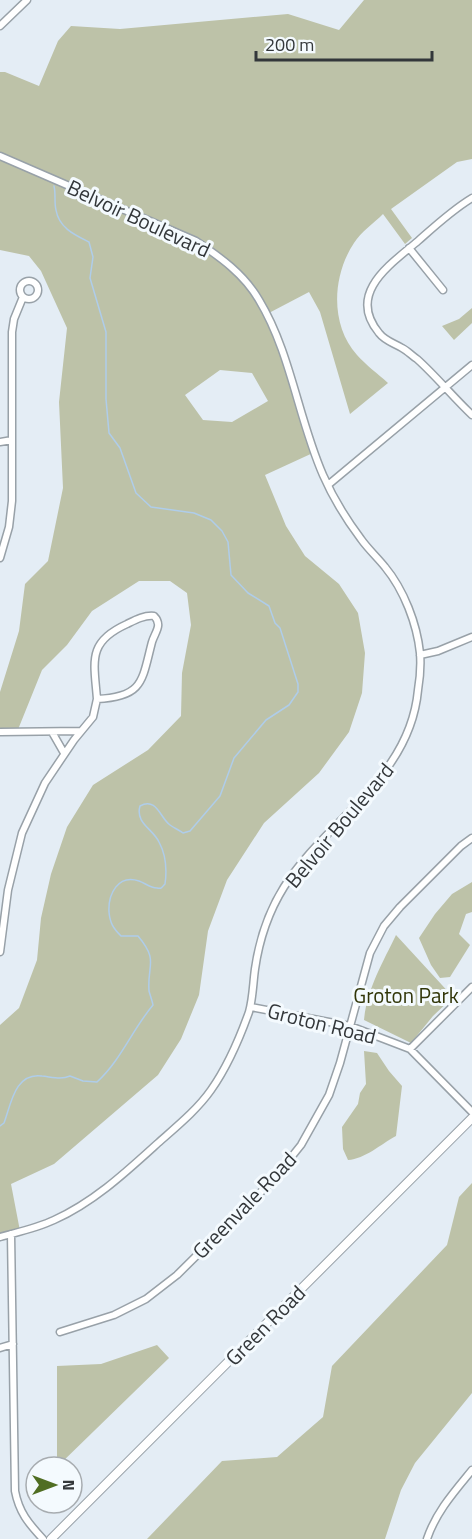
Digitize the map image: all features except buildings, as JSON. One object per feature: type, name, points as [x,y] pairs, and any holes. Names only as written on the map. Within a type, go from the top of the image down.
[{"type":"main road","name":"Green Road","points":[[51,1539],[472,1118]]},
{"type":"street","points":[[0,26],[27,0]]},
{"type":"street","name":"Belvoir Boulevard","points":[[0,156],[196,241],[218,255],[240,274],[258,297],[276,331],[322,474],[361,540],[387,569],[399,589],[410,613],[420,655],[418,695],[405,740],[394,762],[373,789],[311,851],[283,888],[266,924],[255,966],[250,1006],[237,1046],[209,1094],[171,1132],[107,1188],[52,1221],[0,1237]]},
{"type":"street","points":[[472,198],[456,208],[388,265],[377,277],[371,290],[368,307],[372,322],[380,335],[392,344],[403,348],[419,361],[472,415]]},
{"type":"street","points":[[409,249],[443,290]]},
{"type":"street","points":[[0,558],[10,518],[12,332],[14,319],[23,297]]},
{"type":"street","points":[[328,485],[472,364]]},
{"type":"street","points":[[0,442],[12,440]]},
{"type":"street","points":[[0,952],[10,881],[22,833],[45,783],[64,753],[93,717],[97,699],[94,665],[100,644],[114,630],[143,617],[154,616],[159,627],[152,641],[145,674],[140,682],[127,694],[97,699]]},
{"type":"street","points":[[420,655],[438,651],[472,636]]},
{"type":"street","points":[[0,732],[81,731]]},
{"type":"street","points":[[52,732],[64,753]]},
{"type":"street","name":"Greenvale Road","points":[[60,1332],[114,1315],[146,1299],[177,1275],[273,1180],[301,1145],[329,1095],[340,1064],[370,953],[384,926],[461,846],[472,838]]},
{"type":"street","points":[[410,1049],[472,987]]},
{"type":"street","name":"Groton Road","points":[[250,1006],[350,1026],[410,1049],[472,1112]]},
{"type":"street","points":[[11,1234],[15,1491],[23,1518],[43,1539]]},
{"type":"street","points":[[0,1348],[13,1344]]},
{"type":"street","points":[[427,1539],[432,1524],[444,1504],[472,1470]]},
{"type":"green space","points":[[364,0],[472,0],[472,159],[457,162],[391,209],[412,238],[405,244],[383,214],[357,239],[341,270],[337,300],[342,329],[357,355],[388,383],[350,414],[320,312],[309,292],[267,314],[315,452],[265,475],[286,526],[305,556],[339,584],[358,613],[365,653],[362,693],[349,732],[319,773],[264,823],[227,880],[208,931],[199,995],[181,1039],[158,1075],[54,1164],[11,1184],[20,1231],[0,1237],[0,1025],[19,1008],[37,960],[41,918],[51,874],[67,827],[93,785],[148,750],[181,716],[182,673],[191,625],[187,593],[170,581],[139,581],[92,611],[67,645],[42,670],[17,732],[0,732],[0,692],[19,631],[25,584],[48,561],[63,488],[59,402],[67,328],[41,271],[29,256],[0,250],[0,72],[39,86],[58,41],[71,26],[120,29],[288,14],[339,30]],"holes":[[[220,370],[252,373],[268,401],[232,422],[203,420],[185,395]]]},
{"type":"green space","points":[[472,308],[472,323],[454,340],[442,326],[459,319]]},
{"type":"green space","points":[[472,882],[472,912],[466,914],[459,934],[470,945],[450,977],[440,978],[431,965],[419,938],[452,894]]},
{"type":"green space","name":"Groton Park","points":[[396,935],[453,997],[433,1016],[411,1043],[364,1020],[372,987]]},
{"type":"green space","points":[[364,1051],[377,1053],[402,1086],[396,1136],[367,1154],[348,1160],[343,1149],[342,1127],[358,1104],[360,1093],[366,1084]]},
{"type":"green space","points":[[472,1183],[472,1393],[415,1463],[401,1490],[385,1539],[147,1539],[222,1461],[277,1457],[323,1417],[332,1366],[447,1245],[459,1197]]},
{"type":"green space","points":[[157,1345],[169,1358],[69,1455],[57,1455],[57,1366],[101,1364]]},
{"type":"waterway","points":[[0,1126],[4,1123],[16,1091],[26,1079],[33,1076],[60,1078],[70,1076],[83,1081],[97,1082],[113,1064],[153,1005],[149,991],[151,963],[148,951],[138,936],[121,936],[112,925],[109,912],[113,892],[125,880],[139,881],[160,888],[165,884],[165,857],[156,837],[140,817],[140,806],[150,804],[172,826],[183,833],[190,831],[220,796],[234,758],[266,720],[289,705],[298,692],[298,684],[280,628],[275,623],[269,606],[248,593],[231,575],[228,542],[222,531],[211,520],[194,513],[151,507],[136,493],[120,448],[109,433],[106,399],[106,332],[90,278],[93,257],[89,242],[78,237],[60,222],[55,207],[54,186]]}]
